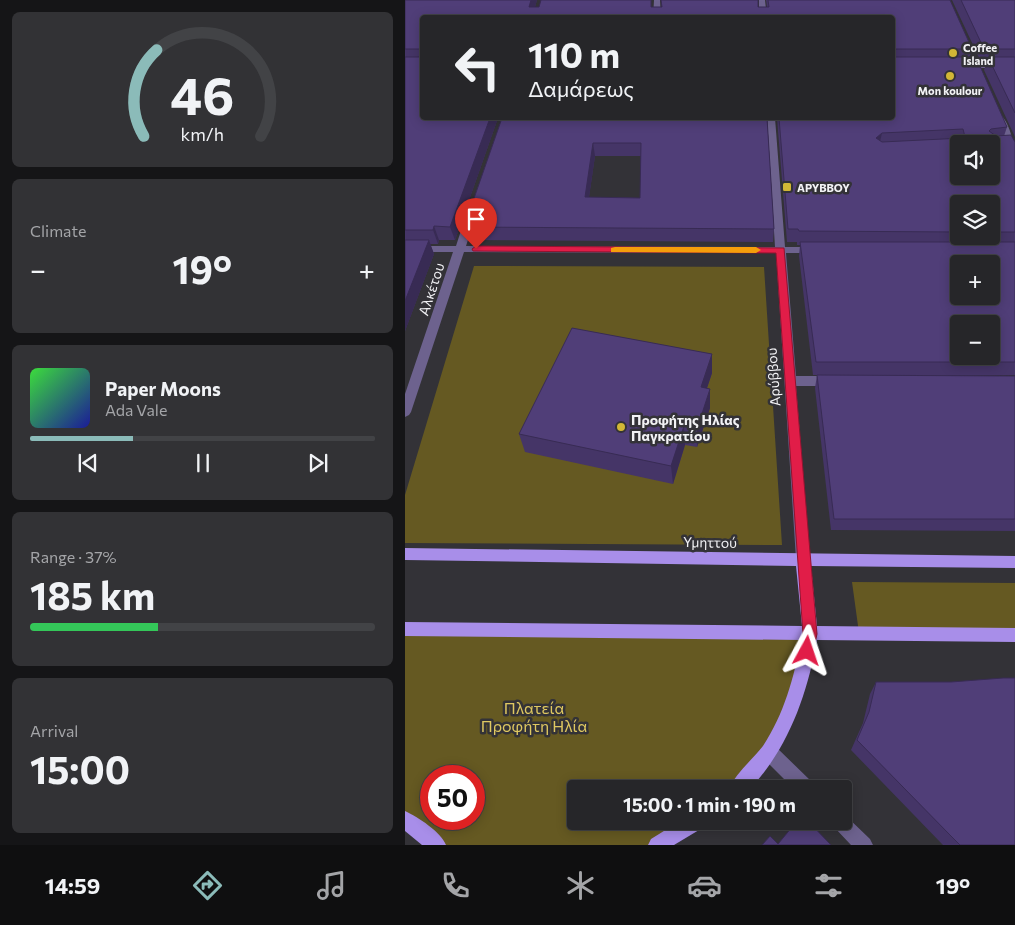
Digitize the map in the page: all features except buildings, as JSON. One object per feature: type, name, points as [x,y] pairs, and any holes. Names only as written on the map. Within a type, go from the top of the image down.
[{"type":"main road","points":[[950,66],[974,62],[1015,66]]},
{"type":"main road","name":"Υμηττού","points":[[405,554],[1015,562]]},
{"type":"main road","name":"Αρύββου","points":[[803,559],[810,634]]},
{"type":"main road","points":[[405,629],[1015,635]]},
{"type":"main road","points":[[747,780],[769,752],[791,711],[801,685],[810,634]]},
{"type":"main road","points":[[405,820],[437,845]]},
{"type":"main road","points":[[657,845],[683,830]]},
{"type":"street","points":[[657,0],[657,15]]},
{"type":"street","points":[[762,0],[763,15]]},
{"type":"street","points":[[974,62],[980,74]]},
{"type":"street","points":[[995,109],[1013,144],[1015,154]]},
{"type":"street","name":"Αρύββου","points":[[771,120],[803,559]]},
{"type":"street","points":[[1001,145],[1013,144]]},
{"type":"street","name":"Αλκέτου","points":[[405,412],[475,202]]},
{"type":"street","points":[[405,249],[829,250]]},
{"type":"street","points":[[790,381],[849,381]]},
{"type":"street","points":[[769,752],[798,780]]},
{"type":"street","points":[[849,830],[864,845]]},
{"type":"green space","points":[[474,266],[764,267],[782,545],[405,543],[405,495]]},
{"type":"green space","points":[[852,582],[1015,583],[1015,634],[859,633]]},
{"type":"green space","name":"Πλατεία Προφήτη Ηλία","points":[[405,629],[810,634],[801,685],[743,780],[567,780],[567,830],[683,830],[657,845],[437,845],[405,820]]},
{"type":"slow traffic","points":[[615,250],[756,250]]},
{"type":"place","name":"Coffee Island","points":[[953,53]]},
{"type":"place","name":"Mon koulour","points":[[950,76]]},
{"type":"place","name":"ΑΡΥΒΒΟΥ","points":[[787,187]]},
{"type":"place","name":"Προφήτης Ηλίας Παγκρατίου","points":[[621,427]]},
{"type":"route","points":[[476,249],[780,250],[810,634],[807,651]]}]
